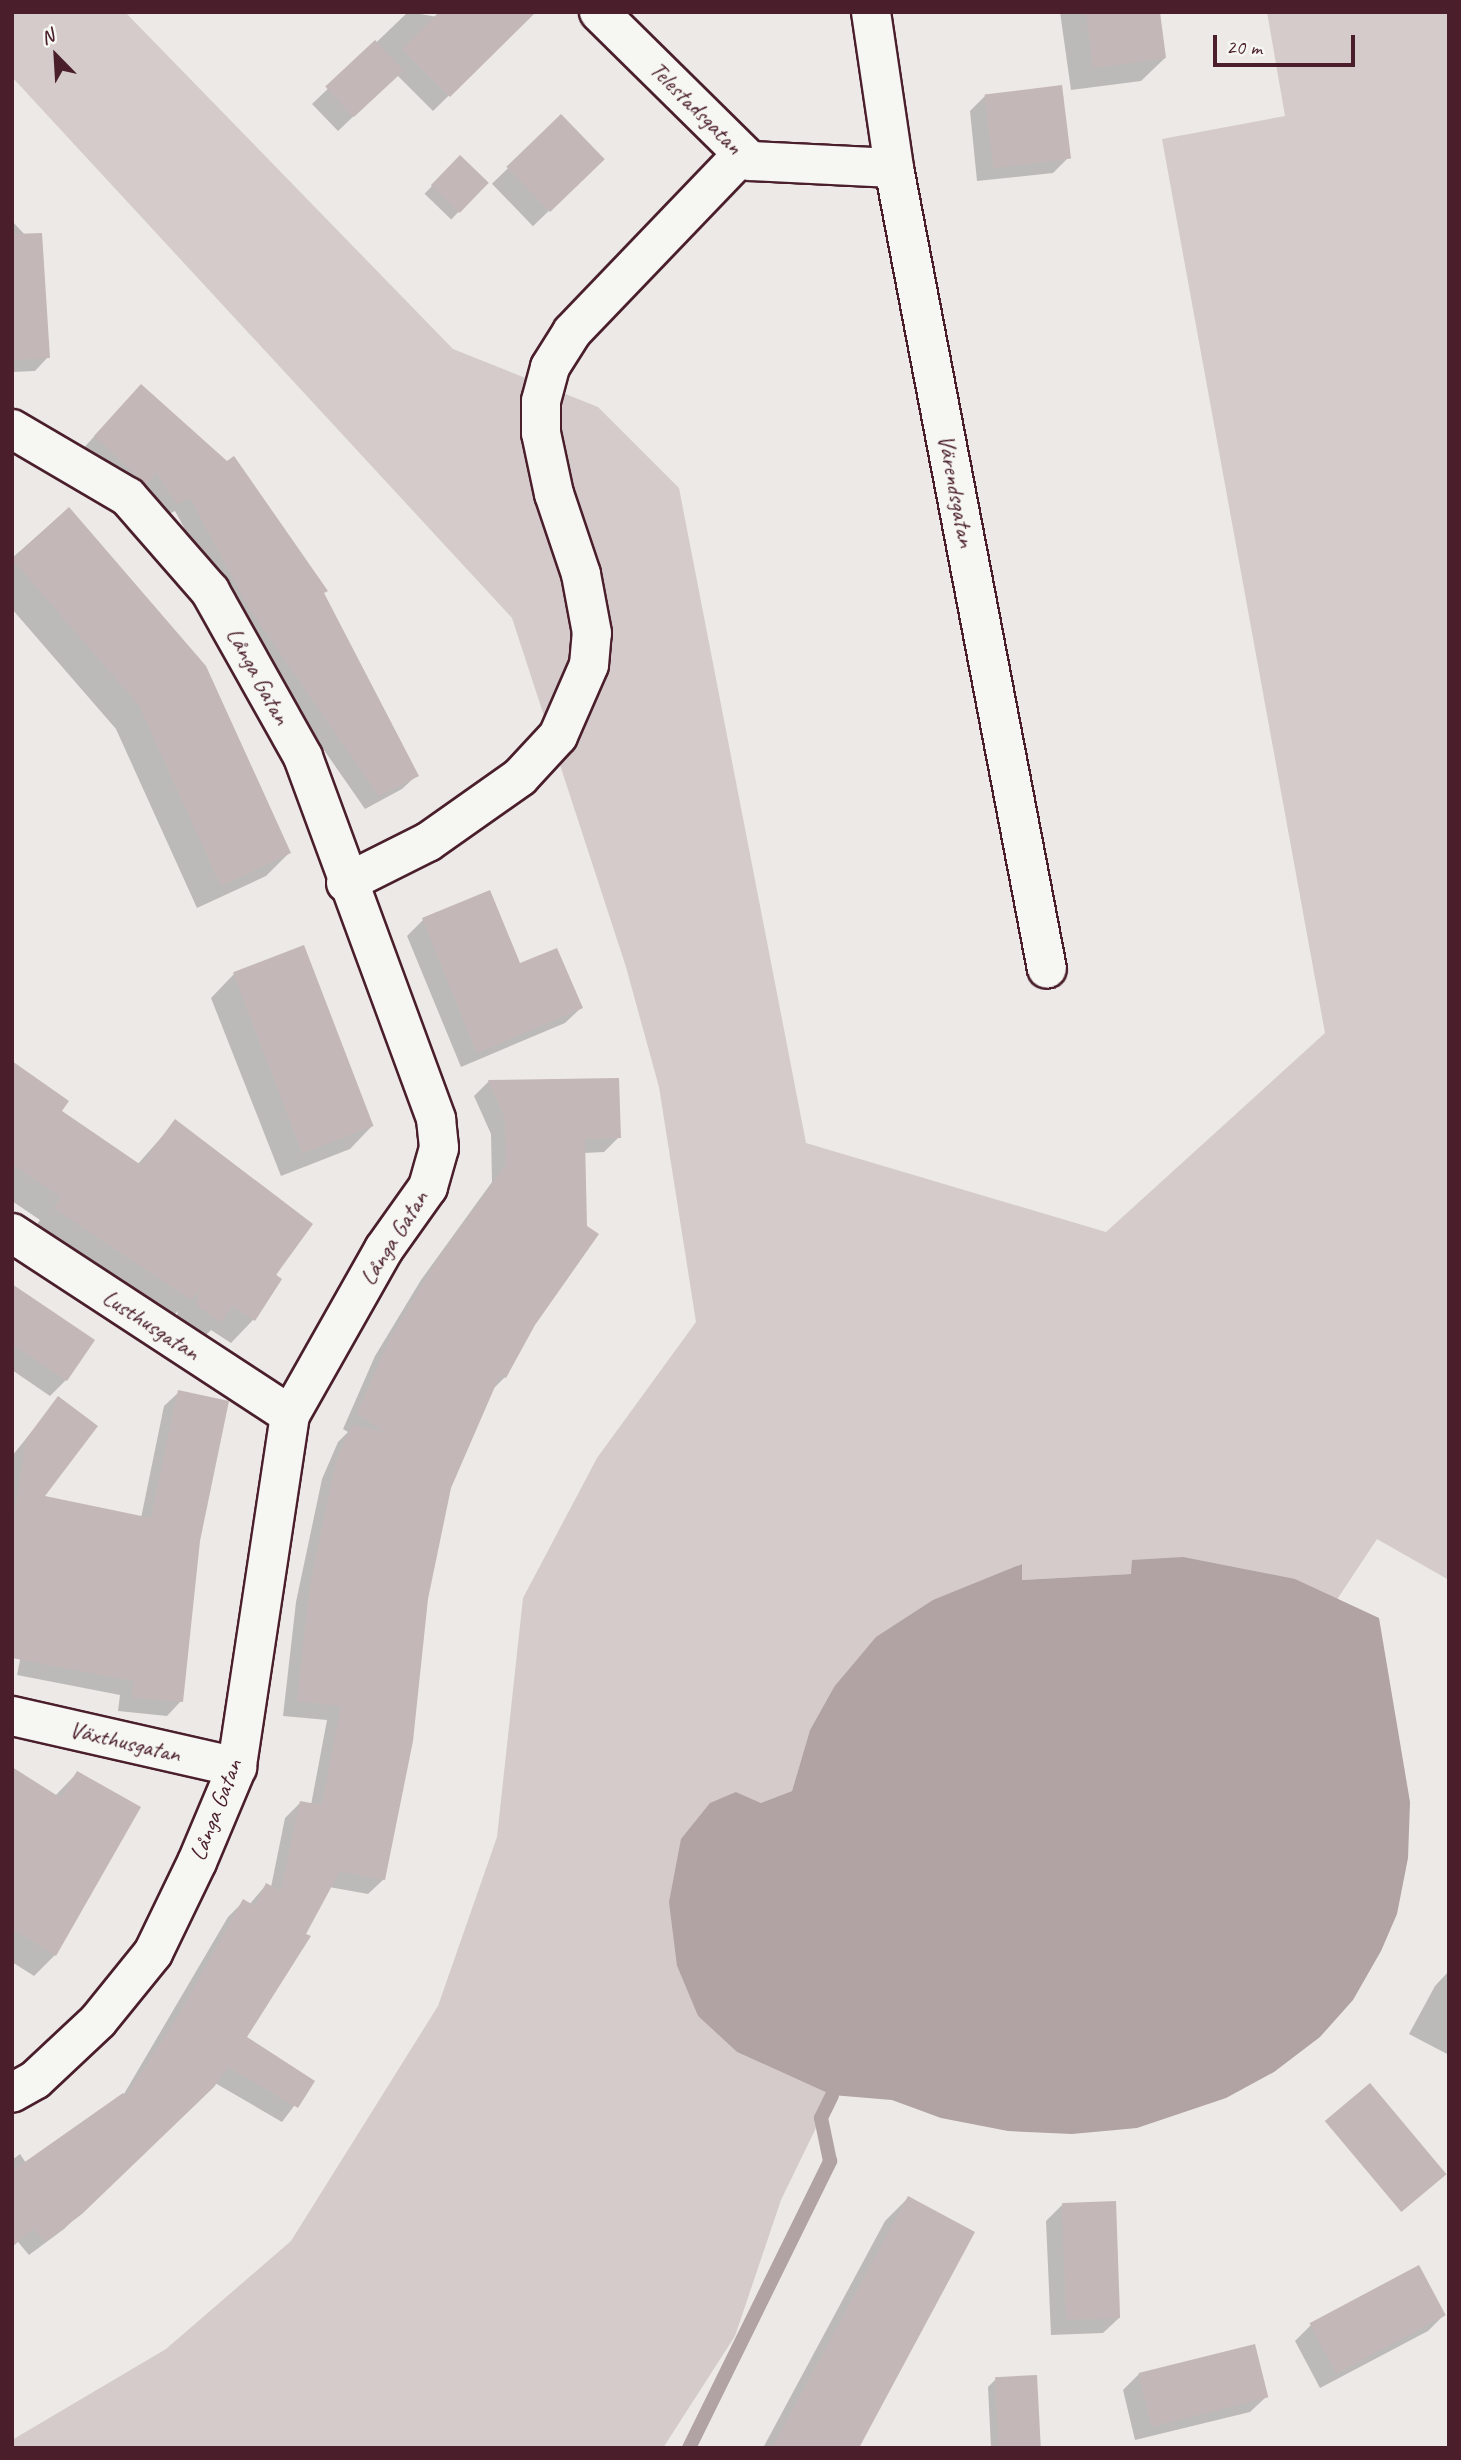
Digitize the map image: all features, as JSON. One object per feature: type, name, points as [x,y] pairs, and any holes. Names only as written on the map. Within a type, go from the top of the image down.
[{"type":"street","name":"Telestadsgatan","points":[[599,12],[750,161],[894,168]]},
{"type":"street","name":"Värendsgatan","points":[[871,12],[894,168],[1047,969]]},
{"type":"street","points":[[346,883],[428,842],[520,777],[558,736],[589,665],[592,633],[582,574],[554,494],[541,433],[541,401],[550,367],[572,332],[742,155]]},
{"type":"street","name":"Långa Gatan","points":[[12,429],[128,497],[210,591],[303,757],[346,883],[436,1119],[439,1148],[428,1186],[384,1250],[290,1415],[237,1767],[153,1953],[98,2021],[35,2080],[12,2093]]},
{"type":"street","name":"Lusthusgatan","points":[[12,1233],[290,1415]]},
{"type":"street","name":"Växthusgatan","points":[[12,1716],[237,1767]]},
{"type":"shaded area","points":[[12,12],[125,12],[453,349],[598,407],[679,488],[806,1143],[1106,1232],[1325,1033],[1162,139],[1285,116],[1267,12],[1449,12],[1449,1580],[1377,1539],[1336,1601],[1295,1579],[1131,1574],[1022,1580],[1021,1564],[834,1687],[810,1730],[792,1791],[761,1803],[736,1792],[677,1966],[698,2016],[737,2052],[832,2095],[781,2200],[735,2336],[663,2448],[12,2448],[12,2440],[166,2349],[291,2241],[438,2006],[497,1837],[523,1598],[597,1458],[696,1322],[659,1087],[626,967],[512,618],[12,77]]},
{"type":"shaded area","points":[[1183,1557],[1295,1579],[1379,1618],[1410,1802],[1408,1858],[1397,1914],[1381,1951],[1353,2000],[1320,2037],[1274,2072],[1226,2098],[1137,2128],[1072,2134],[1008,2131],[941,2118],[892,2100],[832,2095],[737,2052],[698,2016],[677,1966],[669,1902],[681,1839],[710,1803],[736,1792],[761,1803],[792,1791],[810,1730],[834,1687],[876,1637],[933,1600],[1022,1564],[1022,1580],[1131,1574],[1132,1560]]},
{"type":"building","points":[[439,12],[536,12],[450,97],[402,49]]},
{"type":"building","points":[[1086,12],[1160,12],[1166,58],[1093,68]]},
{"type":"building","points":[[375,40],[404,71],[354,117],[325,86]]},
{"type":"building","points":[[1062,85],[1071,158],[994,168],[985,95]]},
{"type":"building","points":[[561,114],[605,159],[550,212],[506,167]]},
{"type":"building","points":[[460,155],[489,183],[460,213],[431,185]]},
{"type":"building","points":[[42,233],[50,358],[12,360],[12,234]]},
{"type":"building","points":[[141,384],[227,461],[234,456],[328,591],[324,593],[419,776],[379,796],[249,608],[190,498],[177,504],[156,473],[146,484],[94,436]]},
{"type":"building","points":[[69,507],[206,666],[291,853],[221,886],[139,705],[12,559]]},
{"type":"building","points":[[490,890],[520,963],[557,948],[583,1008],[477,1053],[422,918]]},
{"type":"building","points":[[304,945],[374,1126],[303,1153],[233,972]]},
{"type":"building","points":[[12,1061],[69,1101],[62,1111],[141,1165],[175,1119],[313,1224],[276,1275],[282,1279],[255,1321],[232,1306],[221,1322],[196,1305],[200,1289],[191,1300],[54,1208],[61,1197],[12,1164]]},
{"type":"building","points":[[619,1078],[621,1138],[585,1139],[587,1226],[599,1234],[535,1325],[506,1378],[500,1375],[451,1488],[428,1599],[413,1741],[385,1880],[340,1871],[306,1934],[311,1936],[247,2037],[315,2081],[298,2108],[228,2067],[214,2087],[82,2214],[45,2242],[34,2228],[12,2246],[12,2171],[123,2093],[126,2096],[180,2013],[243,1899],[255,1906],[266,1883],[281,1891],[300,1801],[322,1805],[341,1706],[297,1701],[310,1585],[336,1462],[352,1425],[385,1432],[357,1414],[390,1339],[435,1263],[506,1165],[505,1118],[488,1080]]},
{"type":"building","points":[[12,1284],[95,1340],[67,1381],[12,1344]]},
{"type":"building","points":[[178,1390],[229,1401],[200,1541],[183,1702],[132,1697],[134,1681],[12,1658],[12,1535],[26,1439],[58,1396],[98,1426],[45,1496],[151,1518]]},
{"type":"building","points":[[12,1767],[61,1798],[77,1771],[141,1807],[56,1956],[12,1928]]},
{"type":"building","points":[[1370,2083],[1446,2174],[1401,2212],[1325,2121]]},
{"type":"building","points":[[908,2196],[975,2232],[859,2448],[772,2448]]},
{"type":"building","points":[[1116,2201],[1120,2318],[1066,2320],[1062,2203]]},
{"type":"building","points":[[1419,2265],[1446,2315],[1336,2374],[1310,2323]]},
{"type":"building","points":[[1255,2344],[1268,2397],[1152,2426],[1139,2373]]},
{"type":"building","points":[[1037,2375],[1041,2448],[999,2448],[995,2377]]},
{"type":"waterway","points":[[689,2448],[830,2161],[821,2118],[832,2095]]}]
